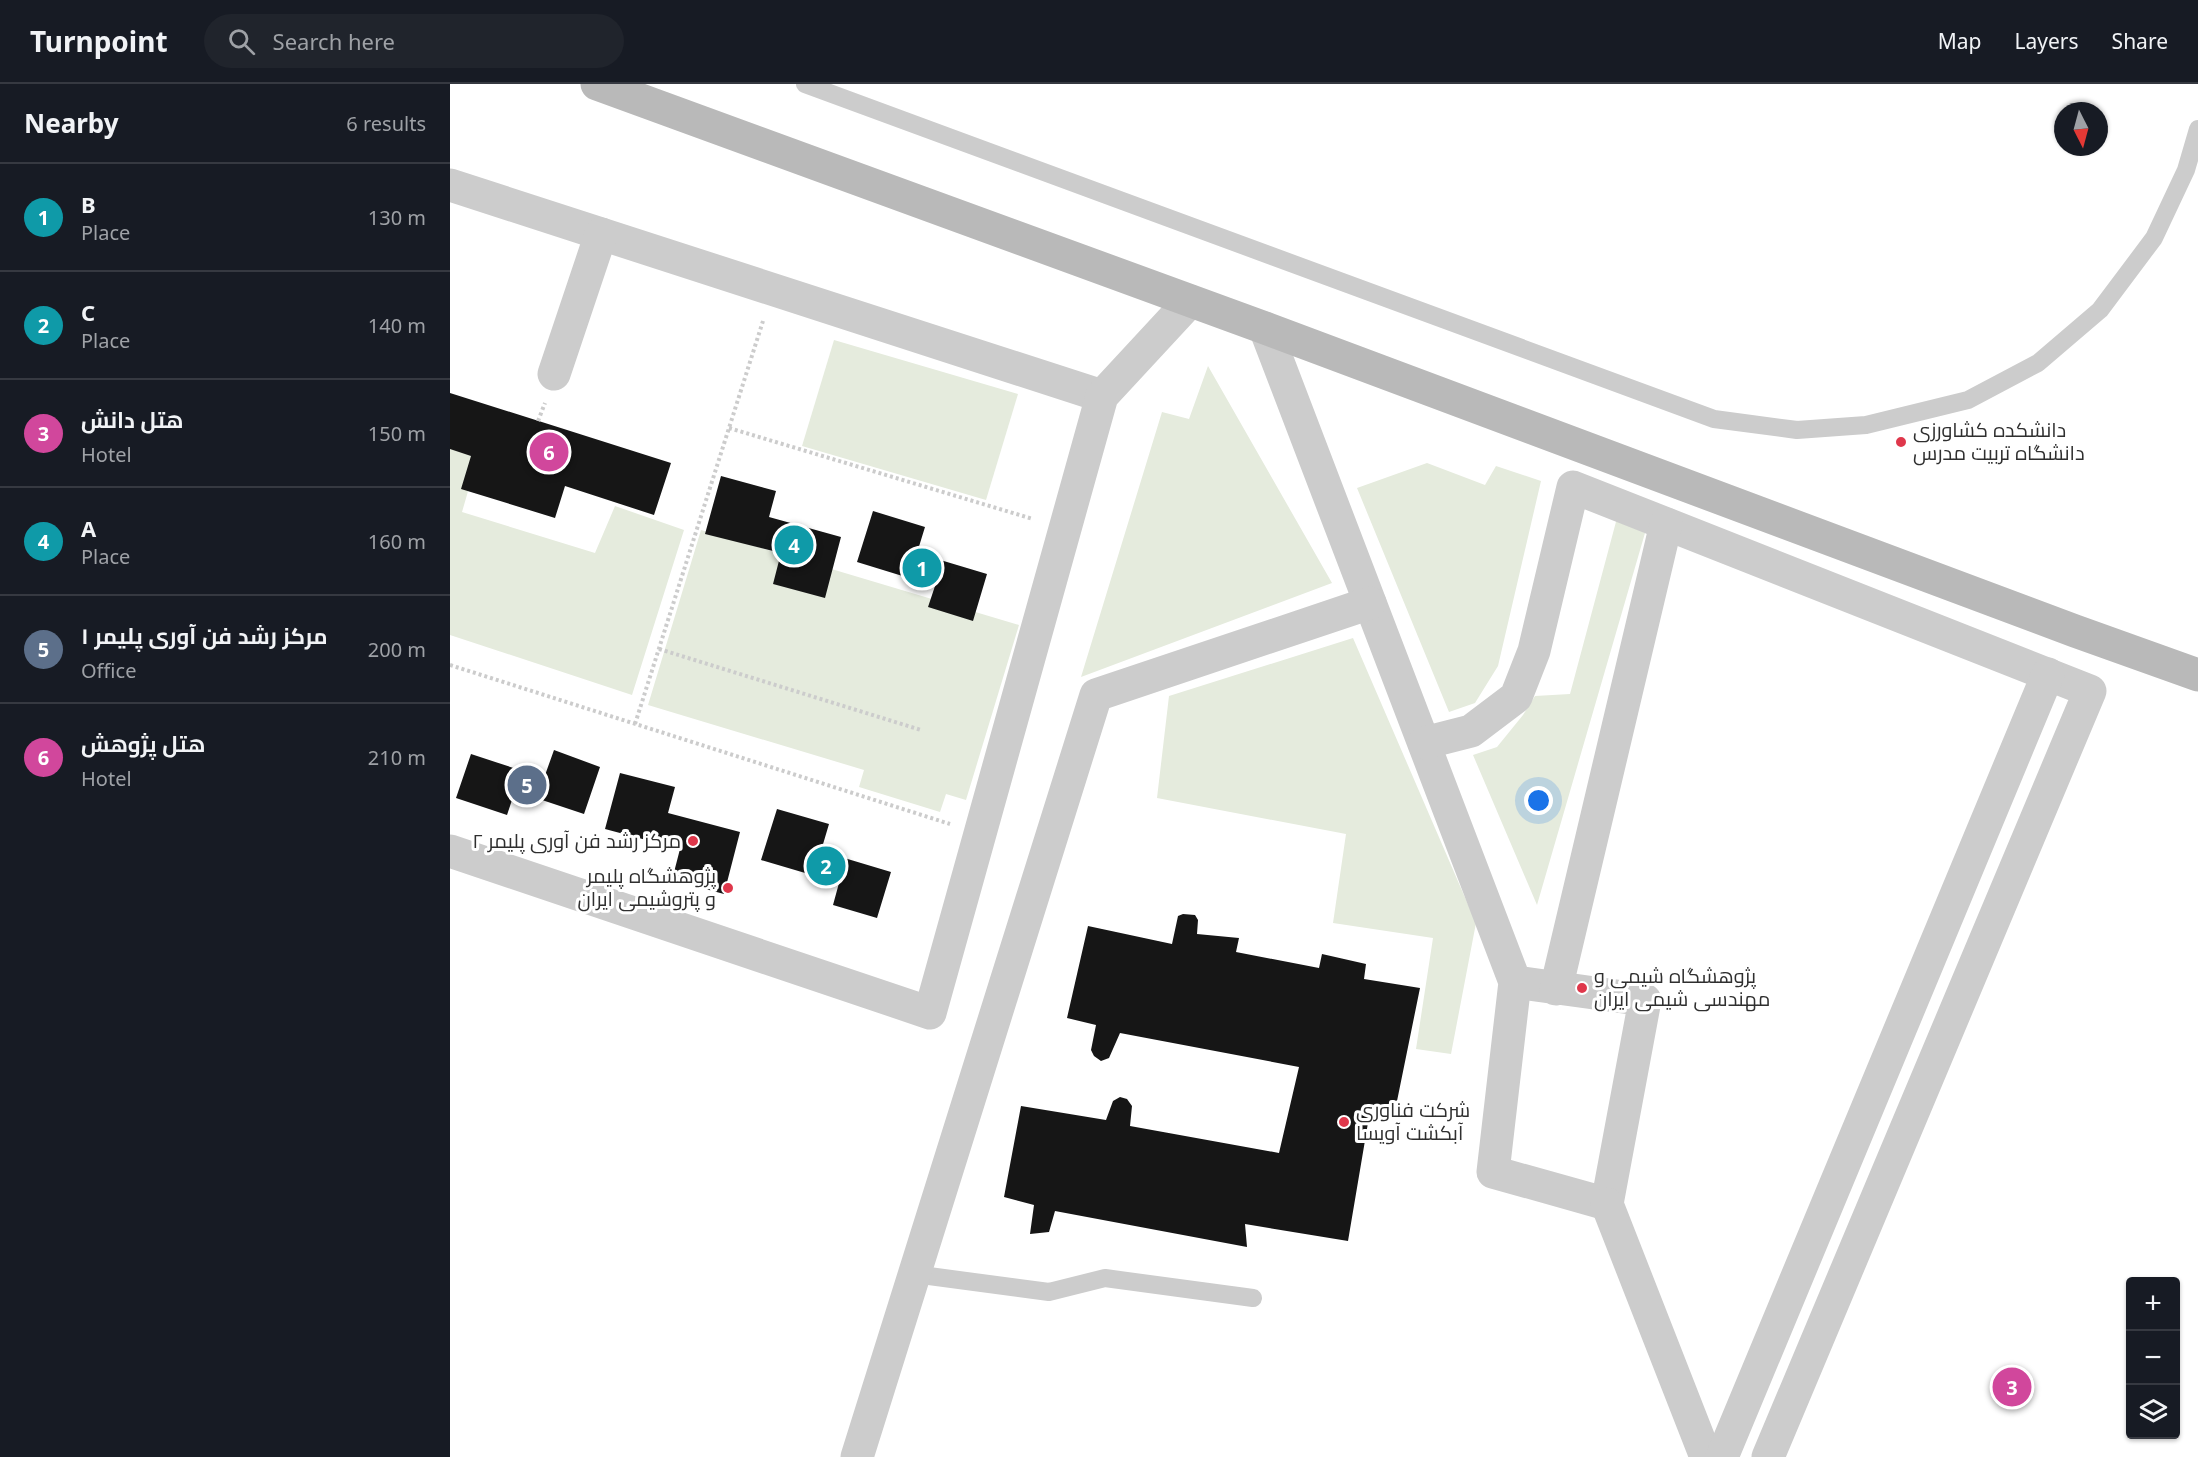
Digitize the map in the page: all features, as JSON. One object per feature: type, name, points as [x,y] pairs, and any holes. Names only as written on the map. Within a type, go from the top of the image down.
[{"type":"street","points":[[597,84],[1265,328],[2053,623],[2198,675]]},
{"type":"street","points":[[450,185],[1102,396]]},
{"type":"street","points":[[554,374],[601,234]]},
{"type":"street","points":[[450,851],[930,1012],[1102,396],[1190,301]]},
{"type":"street","points":[[1265,328],[1515,982],[1493,1172],[1607,1204]]},
{"type":"street","points":[[1424,743],[1471,731],[1516,697],[1534,651],[1573,487],[2090,691],[1768,1457]]},
{"type":"street","points":[[1556,989],[1666,524]]},
{"type":"street","points":[[857,1457],[1096,695],[1370,603]]},
{"type":"street","points":[[1722,1457],[2048,674]]},
{"type":"street","points":[[1515,982],[1645,1000],[1607,1204],[1706,1457]]},
{"type":"lane","points":[[805,84],[1714,419],[1797,430],[1866,425],[1968,400],[2038,363],[2100,310],[2154,238],[2186,170],[2198,129]]},
{"type":"lane","points":[[914,1274],[1049,1292],[1105,1278],[1253,1298]]},
{"type":"path","points":[[635,724],[774,290]]},
{"type":"path","points":[[538,421],[544,407]]},
{"type":"path","points":[[729,428],[1065,529]]},
{"type":"path","points":[[659,649],[921,730]]},
{"type":"path","points":[[450,665],[980,834]]},
{"type":"shaded area","points":[[834,340],[1018,394],[986,500],[802,446]]},
{"type":"shaded area","points":[[1208,366],[1332,583],[1081,677],[1162,412],[1189,419]]},
{"type":"shaded area","points":[[450,441],[480,450],[462,512],[595,553],[615,506],[684,530],[632,695],[450,635]]},
{"type":"shaded area","points":[[1427,463],[1485,485],[1496,466],[1541,481],[1498,666],[1475,703],[1449,712],[1357,488]]},
{"type":"shaded area","points":[[1617,518],[1645,533],[1537,905],[1473,755],[1497,747],[1535,696],[1570,694]]},
{"type":"shaded area","points":[[701,530],[1019,625],[966,800],[946,794],[940,812],[859,787],[864,770],[648,705]]},
{"type":"shaded area","points":[[1353,638],[1476,923],[1451,1054],[1416,1049],[1433,938],[1333,923],[1346,834],[1157,798],[1169,696]]},
{"type":"building","points":[[450,393],[671,463],[654,515],[565,486],[555,518],[461,489],[471,456],[450,449]]},
{"type":"building","points":[[721,476],[776,491],[769,517],[841,537],[825,598],[773,584],[781,553],[705,534]]},
{"type":"building","points":[[873,511],[925,527],[917,553],[987,574],[973,621],[928,607],[935,586],[857,562]]},
{"type":"building","points":[[554,750],[600,767],[584,814],[515,791],[507,815],[456,798],[471,754],[544,778]]},
{"type":"building","name":"مرکز رشد فن آوری پلیمر ۲","points":[[620,773],[675,787],[668,813],[740,832],[724,894],[672,880],[680,849],[605,829]]},
{"type":"building","points":[[777,809],[829,824],[821,851],[891,872],[877,918],[833,905],[839,883],[761,860]]},
{"type":"building","points":[[1195,915],[1198,920],[1197,934],[1239,938],[1236,952],[1319,968],[1322,954],[1366,964],[1364,979],[1420,988],[1396,1106],[1371,1105],[1348,1241],[1245,1224],[1247,1247],[1055,1211],[1049,1232],[1030,1234],[1034,1205],[1004,1197],[1021,1106],[1106,1120],[1113,1101],[1120,1097],[1127,1099],[1132,1106],[1130,1126],[1279,1153],[1299,1067],[1120,1033],[1109,1058],[1101,1061],[1094,1056],[1091,1050],[1096,1025],[1067,1018],[1088,926],[1172,944],[1178,916]]},
{"type":"place","name":"دانشکده کشاورزی دانشگاه تربیت مدرس","points":[[1901,442]]},
{"type":"place","name":"هتل پژوهش","points":[[549,452]]},
{"type":"place","name":"A","points":[[794,545]]},
{"type":"place","name":"B","points":[[922,568]]},
{"type":"place","name":"۱ مرکز رشد فن آوری پلیمر","points":[[527,785]]},
{"type":"place","name":"مرکز رشد فن آوری پلیمر ۲","points":[[693,841]]},
{"type":"place","name":"C","points":[[826,866]]},
{"type":"place","name":"پژوهشگاه پلیمر و پتروشیمی ایران","points":[[728,888]]},
{"type":"place","name":"پژوهشگاه شیمی و مهندسی شیمی ایران","points":[[1582,988]]},
{"type":"place","name":"شرکت فناوری آبکشت آویسا","points":[[1344,1122]]},
{"type":"place","name":"هتل دانش","points":[[2012,1387]]}]
